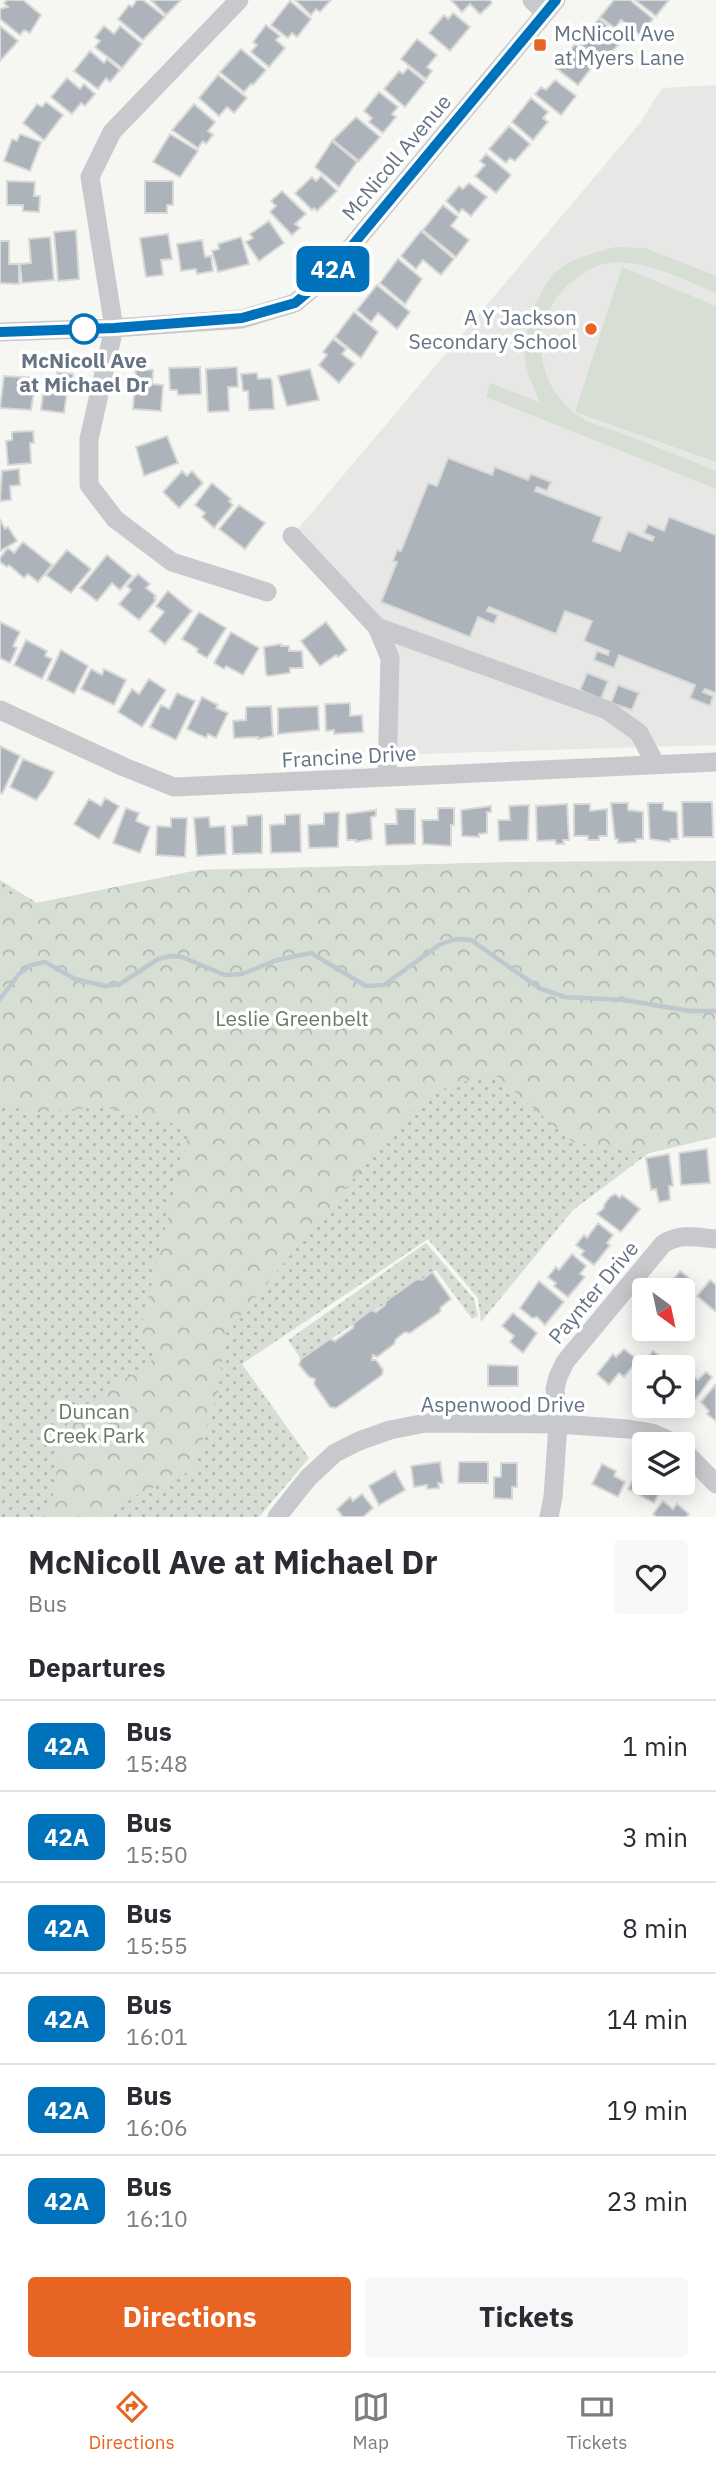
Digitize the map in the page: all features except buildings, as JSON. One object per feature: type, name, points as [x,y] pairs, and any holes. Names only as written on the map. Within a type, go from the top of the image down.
[{"type":"street","points":[[239,0],[112,132],[90,177],[114,328],[89,439],[89,485],[115,519],[172,562],[267,592]]},
{"type":"street","name":"McNicoll Avenue","points":[[0,332],[114,328],[242,318],[295,303],[327,276],[544,4]]},
{"type":"street","points":[[292,536],[377,627],[390,657],[387,777]]},
{"type":"street","points":[[377,627],[607,710],[639,733],[655,763]]},
{"type":"street","name":"Francine Drive","points":[[0,710],[174,787],[716,762]]},
{"type":"street","name":"Paynter Drive","points":[[549,1517],[558,1424],[555,1389],[565,1362],[663,1244],[674,1237],[682,1236],[716,1239]]},
{"type":"street","name":"Aspenwood Drive","points":[[277,1517],[308,1478],[335,1453],[390,1430],[426,1423],[558,1424],[646,1432]]},
{"type":"street","points":[[695,1462],[716,1484]]},
{"type":"shaded area","name":"A Y Jackson Secondary School","points":[[716,85],[716,745],[387,755],[381,662],[368,628],[292,536],[640,123],[662,88]]},
{"type":"green space","points":[[615,247],[645,248],[716,276],[716,293],[637,264],[609,263],[591,269],[560,293],[549,310],[541,347],[550,384],[562,401],[586,420],[716,471],[716,489],[486,397],[490,383],[539,402],[527,370],[525,354],[527,329],[535,305],[548,282],[561,268],[583,257]]},
{"type":"green space","points":[[622,267],[716,306],[716,462],[575,412]]},
{"type":"green space","name":"Leslie Greenbelt","points":[[716,861],[716,1137],[649,1153],[573,1210],[481,1322],[478,1298],[428,1239],[242,1364],[309,1458],[259,1517],[0,1517],[0,880],[37,903],[199,870],[522,862]]},
{"type":"green space","name":"Leslie Greenbelt","points":[[716,861],[716,1137],[649,1153],[574,1143],[494,1074],[451,1085],[412,1108],[226,1333],[218,1392],[193,1470],[139,1494],[102,1517],[41,1517],[52,1503],[62,1434],[73,1414],[160,1355],[138,1339],[190,1128],[103,1107],[39,1112],[0,1105],[0,892],[37,903],[199,870],[522,862]]},
{"type":"green space","points":[[426,1243],[474,1299],[478,1316],[472,1319],[436,1270],[301,1359],[288,1340]]},
{"type":"waterway","points":[[0,999],[19,974],[31,965],[45,962],[75,979],[105,986],[120,984],[158,959],[171,956],[182,957],[225,975],[242,974],[277,960],[311,953],[366,986],[384,985],[439,945],[456,939],[471,940],[539,988],[565,997],[624,1000],[690,1011],[716,1011]]},
{"type":"bus line","name":"42A","points":[[0,332],[114,328],[242,318],[295,303],[327,276],[556,0]]},
{"type":"place","name":"McNicoll Ave at Myers Lane","points":[[540,45]]},
{"type":"place","name":"McNicoll Ave at Michael Dr","points":[[84,329]]},
{"type":"place","name":"A Y Jackson Secondary School","points":[[591,329]]},
{"type":"park label","name":"Duncan Creek Park","points":[[94,1423]]}]
